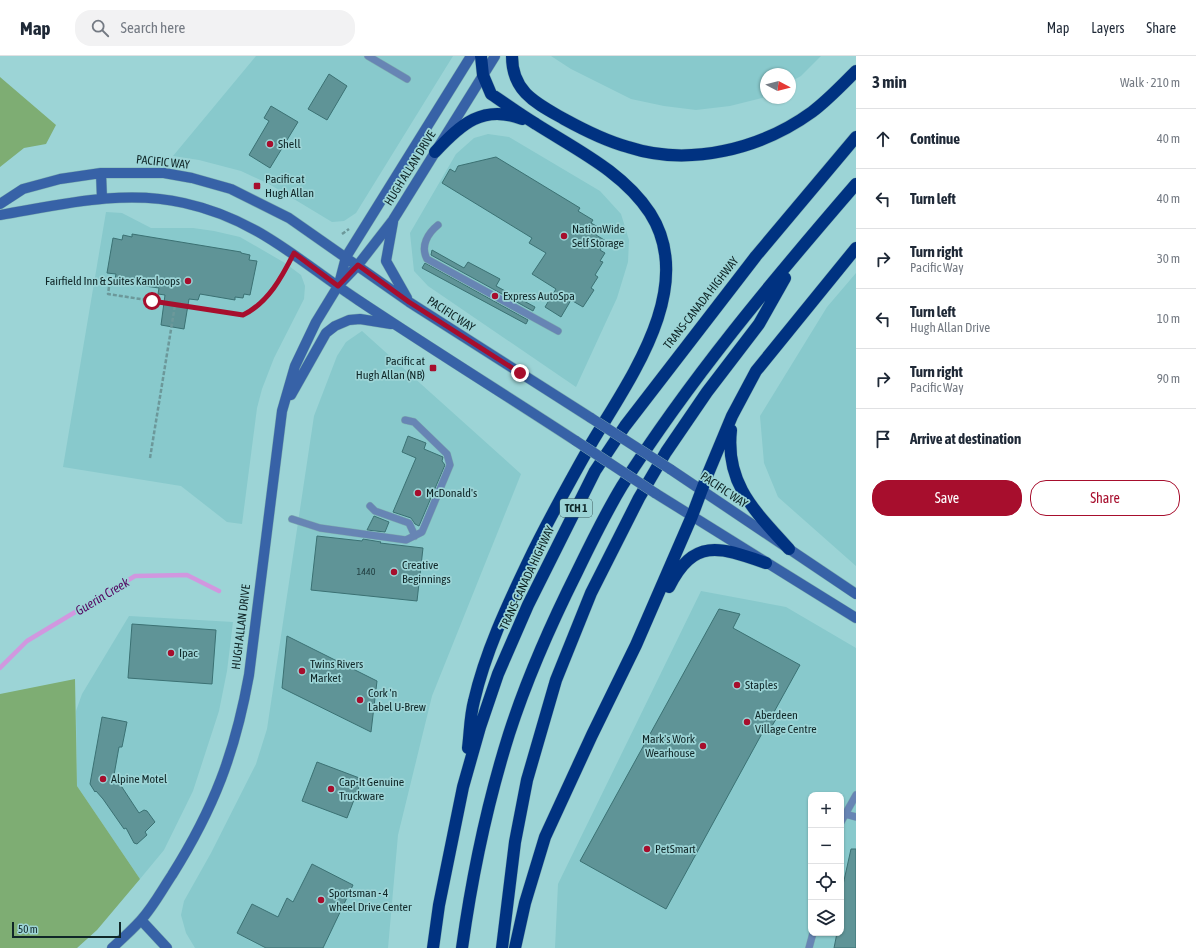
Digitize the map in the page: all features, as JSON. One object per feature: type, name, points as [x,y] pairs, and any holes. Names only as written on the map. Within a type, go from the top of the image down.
[{"type":"highway","points":[[463,786],[473,702],[486,662],[528,562],[560,499],[639,363],[654,329],[664,295],[666,275],[663,246],[651,215],[641,201],[609,170],[491,94],[483,75],[481,56]]},
{"type":"highway","points":[[512,56],[512,71],[517,82],[528,97],[545,108],[592,133],[628,148],[675,156],[696,155],[741,147],[792,126],[830,98],[856,71]]},
{"type":"highway","points":[[435,152],[461,126],[484,115],[511,115],[536,124]]},
{"type":"highway","name":"TRANS-CANADA HIGHWAY","points":[[433,948],[439,905],[463,786],[480,727],[498,674],[546,567],[595,472],[625,426],[756,256],[856,138]]},
{"type":"highway","name":"TCH 1","points":[[462,948],[479,847],[509,734],[538,654],[563,600],[621,488],[669,416],[707,364],[856,184]]},
{"type":"highway","points":[[515,948],[525,903],[546,837],[589,741],[636,645],[692,516],[732,416],[756,370],[856,248]]},
{"type":"highway","points":[[502,948],[514,849],[527,780],[556,680],[591,593],[635,504],[666,452],[707,392],[759,324],[800,251]]},
{"type":"highway","points":[[732,416],[729,449],[736,479],[756,513],[789,549]]},
{"type":"highway","points":[[636,645],[682,564],[693,555],[700,551],[719,550],[741,554],[766,563]]},
{"type":"main road","name":"HUGH ALLAN DRIVE","points":[[338,286],[346,257],[471,56]]},
{"type":"main road","name":"HUGH ALLAN DRIVE","points":[[112,948],[142,920],[192,843],[214,799],[230,756],[242,715],[249,675],[282,411],[295,366],[306,342],[338,286],[358,265],[393,220],[495,56]]},
{"type":"main road","name":"PACIFIC WAY","points":[[0,204],[24,189],[60,179],[101,173],[164,173],[192,178],[231,190],[289,218],[409,302],[670,469],[856,594]]},
{"type":"main road","points":[[101,173],[102,199]]},
{"type":"main road","points":[[0,215],[58,204],[102,199],[140,198],[184,202],[228,217],[276,241],[338,286],[396,325],[655,493],[856,618]]},
{"type":"main road","points":[[393,220],[386,261],[409,302]]},
{"type":"main road","points":[[282,411],[326,333],[335,326],[349,320],[360,319],[396,325]]},
{"type":"main road","points":[[142,920],[167,948]]},
{"type":"lane","points":[[368,56],[407,79]]},
{"type":"lane","points":[[438,225],[430,232],[425,244],[424,253],[427,259],[558,331]]},
{"type":"lane","points":[[292,519],[320,528],[406,540],[422,532],[450,465],[447,454],[414,422],[405,420]]},
{"type":"lane","points":[[370,506],[375,510],[409,522],[415,536]]},
{"type":"lane","points":[[856,795],[845,814],[856,817]]},
{"type":"lane","points":[[809,948],[812,936]]},
{"type":"path","points":[[109,287],[108,294],[243,315],[252,311],[268,296],[281,279],[294,253]]},
{"type":"path","points":[[150,458],[175,305]]},
{"type":"shaded area","points":[[256,56],[453,56],[356,213],[344,221],[332,222],[269,184],[241,171],[199,160],[173,156]]},
{"type":"shaded area","points":[[551,56],[821,56],[801,76],[796,79],[796,68],[760,68],[760,98],[730,106],[696,110],[664,106],[631,99],[571,69]]},
{"type":"shaded area","points":[[488,134],[509,137],[600,191],[621,214],[629,240],[628,262],[617,298],[576,387],[428,286],[414,271],[410,233],[456,154],[474,138]]},
{"type":"shaded area","points":[[106,212],[122,213],[151,228],[193,228],[240,237],[285,263],[301,275],[305,286],[304,299],[274,358],[262,389],[257,408],[242,524],[227,522],[181,486],[63,467]]},
{"type":"shaded area","points":[[856,273],[856,566],[778,497],[764,463],[760,416],[827,307]]},
{"type":"shaded area","points":[[362,331],[521,474],[432,696],[398,835],[388,948],[195,948],[186,933],[181,915],[184,901],[211,853],[256,764],[267,729],[314,416],[337,356],[346,342]]},
{"type":"shaded area","name":"Aberdeen Village Centre","points":[[701,591],[786,607],[856,648],[856,948],[555,948],[558,884]]},
{"type":"shaded area","points":[[129,616],[233,622],[227,671],[219,711],[193,791],[164,850],[140,879],[77,786],[76,711],[82,694]]},
{"type":"green space","points":[[0,77],[56,125],[46,144],[24,148],[0,167]]},
{"type":"green space","points":[[75,679],[77,786],[140,879],[97,930],[77,948],[0,948],[0,694]]},
{"type":"building","points":[[329,74],[347,86],[327,120],[308,109]]},
{"type":"building","name":"Shell","points":[[271,106],[298,122],[270,168],[249,155],[269,121],[264,118]]},
{"type":"building","name":"NationWide Self Storage","points":[[496,157],[580,208],[578,211],[593,220],[591,223],[600,228],[596,235],[606,241],[600,250],[605,253],[600,261],[603,262],[595,275],[598,277],[591,288],[594,290],[583,307],[571,300],[561,317],[545,307],[556,289],[532,274],[546,253],[529,243],[532,238],[442,183],[450,169],[455,172],[458,166]]},
{"type":"building","name":"Fairfield Inn & Suites Kamloops","points":[[132,234],[241,252],[250,255],[249,260],[257,261],[250,295],[244,294],[243,298],[235,297],[235,300],[200,294],[198,300],[189,299],[184,329],[161,325],[165,295],[158,294],[159,288],[124,283],[124,280],[115,279],[116,274],[107,273],[113,238],[122,240],[123,235],[132,237]]},
{"type":"building","points":[[432,250],[464,268],[468,262],[500,279],[496,286],[535,307],[533,311],[431,255]]},
{"type":"building","points":[[425,263],[528,320],[526,324],[422,268]]},
{"type":"building","name":"McDonald's","points":[[408,436],[426,443],[424,449],[443,457],[442,461],[445,465],[419,526],[415,524],[411,518],[393,512],[416,458],[402,452]]},
{"type":"building","points":[[374,516],[389,522],[385,532],[367,530]]},
{"type":"building","points":[[317,536],[362,541],[363,539],[381,542],[380,543],[423,548],[417,601],[311,590]]},
{"type":"building","points":[[719,609],[740,614],[733,628],[800,665],[774,712],[779,714],[769,731],[765,728],[666,909],[580,861]]},
{"type":"building","points":[[132,624],[216,630],[212,684],[128,678]]},
{"type":"building","points":[[287,636],[377,681],[371,732],[282,688]]},
{"type":"building","name":"Alpine Motel","points":[[102,717],[127,722],[122,747],[119,747],[114,775],[139,813],[144,810],[147,811],[155,822],[145,832],[147,835],[137,844],[134,843],[126,828],[124,829],[103,799],[96,791],[95,792],[90,784]]},
{"type":"building","points":[[317,762],[362,779],[347,818],[302,801]]},
{"type":"building","points":[[851,849],[856,849],[856,948],[834,948],[836,936],[844,936],[844,880]]},
{"type":"building","points":[[312,864],[353,885],[323,948],[266,948],[237,933],[252,904],[278,917],[287,898],[293,902]]},
{"type":"waterway","name":"Guerin Creek","points":[[0,668],[27,641],[135,576],[187,575],[219,591]]},
{"type":"place","name":"Shell","points":[[270,144]]},
{"type":"place","name":"Pacific at Hugh Allan","points":[[257,186]]},
{"type":"place","name":"NationWide Self Storage","points":[[564,236]]},
{"type":"place","name":"Fairfield Inn & Suites Kamloops","points":[[188,281]]},
{"type":"place","name":"Express AutoSpa","points":[[495,296]]},
{"type":"place","name":"Pacific at Hugh Allan (NB)","points":[[433,368]]},
{"type":"place","name":"McDonald's","points":[[418,493]]},
{"type":"place","name":"Creative Beginnings","points":[[394,572]]},
{"type":"place","name":"Ipac","points":[[171,653]]},
{"type":"place","name":"Twins Rivers Market","points":[[302,671]]},
{"type":"place","name":"Staples","points":[[737,685]]},
{"type":"place","name":"Cork 'n Label U-Brew","points":[[360,700]]},
{"type":"place","name":"Aberdeen Village Centre","points":[[747,722]]},
{"type":"place","name":"Mark's Work Wearhouse","points":[[703,746]]},
{"type":"place","name":"Alpine Motel","points":[[103,779]]},
{"type":"place","name":"Cap-It Genuine Truckware","points":[[331,789]]},
{"type":"place","name":"PetSmart","points":[[647,849]]},
{"type":"place","name":"Sportsman - 4 wheel Drive Center","points":[[321,900]]},
{"type":"route","points":[[152,301],[243,315],[252,311],[268,296],[281,279],[294,253],[338,286],[358,265],[409,302],[520,373]]}]
